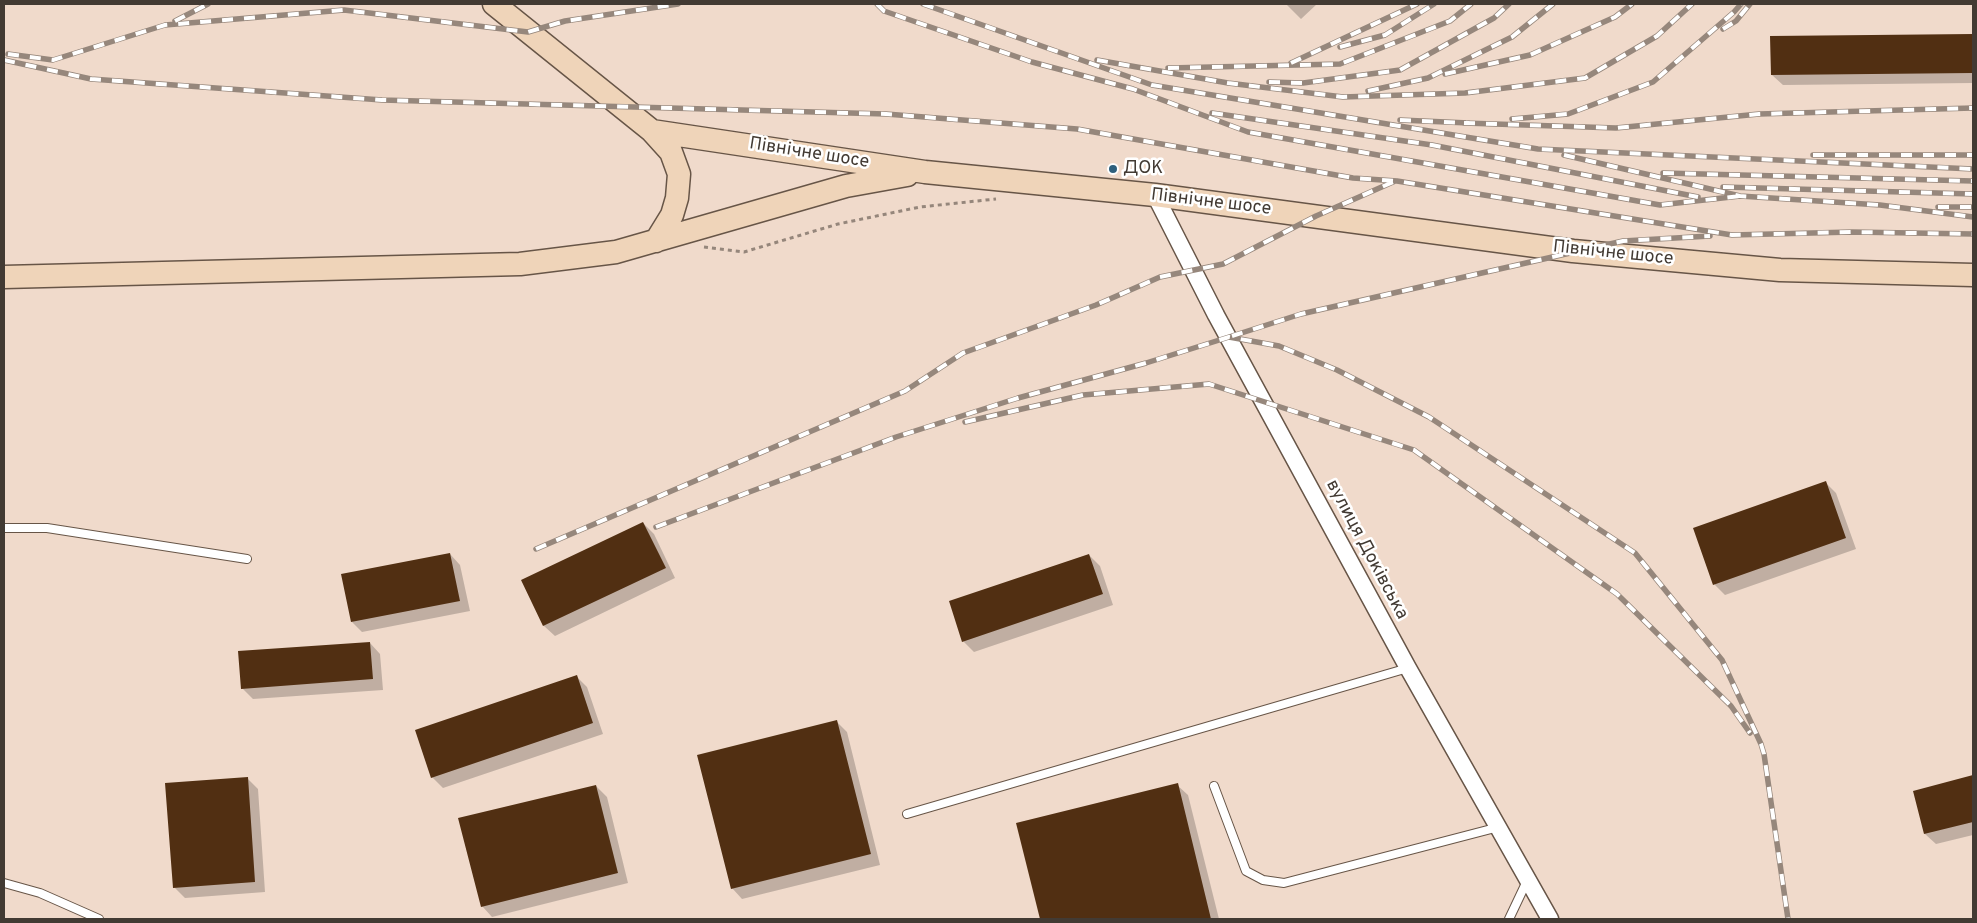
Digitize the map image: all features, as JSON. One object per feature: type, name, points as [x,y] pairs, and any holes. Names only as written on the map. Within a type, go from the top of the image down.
[{"type":"main road","points":[[494,4],[652,131],[671,152],[679,174],[677,198],[672,215],[656,241]]},
{"type":"main road","name":"Північне шосе","points":[[652,131],[925,172],[1155,195],[1573,251],[1780,270],[1973,275]]},
{"type":"main road","points":[[4,277],[520,264],[616,252],[846,186],[925,172]]},
{"type":"street","name":"вулиця Доківська","points":[[1155,195],[1216,315],[1408,668],[1550,919]]},
{"type":"lane","points":[[4,528],[47,528],[247,559]]},
{"type":"lane","points":[[907,814],[1408,668]]},
{"type":"lane","points":[[1214,786],[1246,871],[1263,880],[1284,884],[1499,827]]},
{"type":"lane","points":[[1509,919],[1528,879]]},
{"type":"lane","points":[[4,883],[40,893],[99,919]]},
{"type":"path","points":[[702,247],[744,252],[847,222],[920,207],[1004,198]]},
{"type":"building","points":[[1973,34],[1973,73],[1771,75],[1770,36]]},
{"type":"building","points":[[1826,481],[1846,538],[1713,585],[1693,528]]},
{"type":"building","points":[[643,522],[666,568],[543,626],[521,580]]},
{"type":"building","points":[[450,553],[460,601],[351,622],[341,574]]},
{"type":"building","points":[[1089,554],[1103,594],[962,642],[949,601]]},
{"type":"building","points":[[370,642],[373,679],[241,689],[238,651]]},
{"type":"building","points":[[577,675],[593,723],[431,778],[415,730]]},
{"type":"building","points":[[837,720],[871,854],[731,889],[697,755]]},
{"type":"building","points":[[1973,775],[1973,822],[1924,834],[1913,791]]},
{"type":"building","points":[[248,777],[255,882],[173,888],[165,783]]},
{"type":"building","points":[[1178,783],[1211,919],[1040,919],[1016,823]]},
{"type":"building","points":[[596,785],[618,873],[481,907],[458,818]]},
{"type":"railway","points":[[175,21],[208,4]]},
{"type":"railway","points":[[8,54],[53,60],[165,25],[344,10],[528,32],[565,21],[678,4]]},
{"type":"railway","points":[[877,4],[884,11],[1032,62],[1133,89],[1248,132],[1660,205],[1740,196]]},
{"type":"railway","points":[[923,4],[1152,85],[1538,149],[1973,169]]},
{"type":"railway","points":[[1291,63],[1417,4]]},
{"type":"railway","points":[[1340,47],[1385,35],[1434,4]]},
{"type":"railway","points":[[1168,68],[1340,64],[1450,21],[1471,4]]},
{"type":"railway","points":[[1269,82],[1303,83],[1400,70],[1494,18],[1509,4]]},
{"type":"railway","points":[[1368,91],[1428,78],[1512,37],[1553,4]]},
{"type":"railway","points":[[1445,74],[1530,55],[1615,17],[1632,4]]},
{"type":"railway","points":[[1097,60],[1228,83],[1343,97],[1465,93],[1585,78],[1657,36],[1692,4]]},
{"type":"railway","points":[[1512,119],[1568,114],[1653,82],[1741,4]]},
{"type":"railway","points":[[1723,29],[1736,21],[1750,4]]},
{"type":"railway","points":[[4,60],[91,79],[382,100],[886,114],[1077,129],[1353,178],[1397,181],[1732,235],[1852,232],[1973,234]]},
{"type":"railway","points":[[1464,123],[1616,128],[1759,114],[1973,108]]},
{"type":"railway","points":[[1212,113],[1432,145],[1698,197]]},
{"type":"railway","points":[[1400,120],[1469,123]]},
{"type":"railway","points":[[1564,155],[1740,196],[1880,205],[1973,217]]},
{"type":"railway","points":[[1813,155],[1973,155]]},
{"type":"railway","points":[[1663,173],[1973,181]]},
{"type":"railway","points":[[536,549],[905,391],[963,353],[1096,305],[1160,277],[1223,264],[1316,216],[1393,182]]},
{"type":"railway","points":[[1723,187],[1973,194]]},
{"type":"railway","points":[[1938,207],[1973,207]]},
{"type":"railway","points":[[1232,336],[1301,314],[1623,241],[1710,236]]},
{"type":"railway","points":[[656,527],[896,437],[1018,398],[1146,363],[1229,337],[1279,346],[1337,370],[1429,417],[1635,553],[1722,660],[1761,744],[1788,919]]},
{"type":"railway","points":[[965,422],[1083,395],[1209,384],[1414,450],[1617,594],[1731,706],[1750,733]]},
{"type":"place","name":"ДОК","points":[[1113,169]]}]
